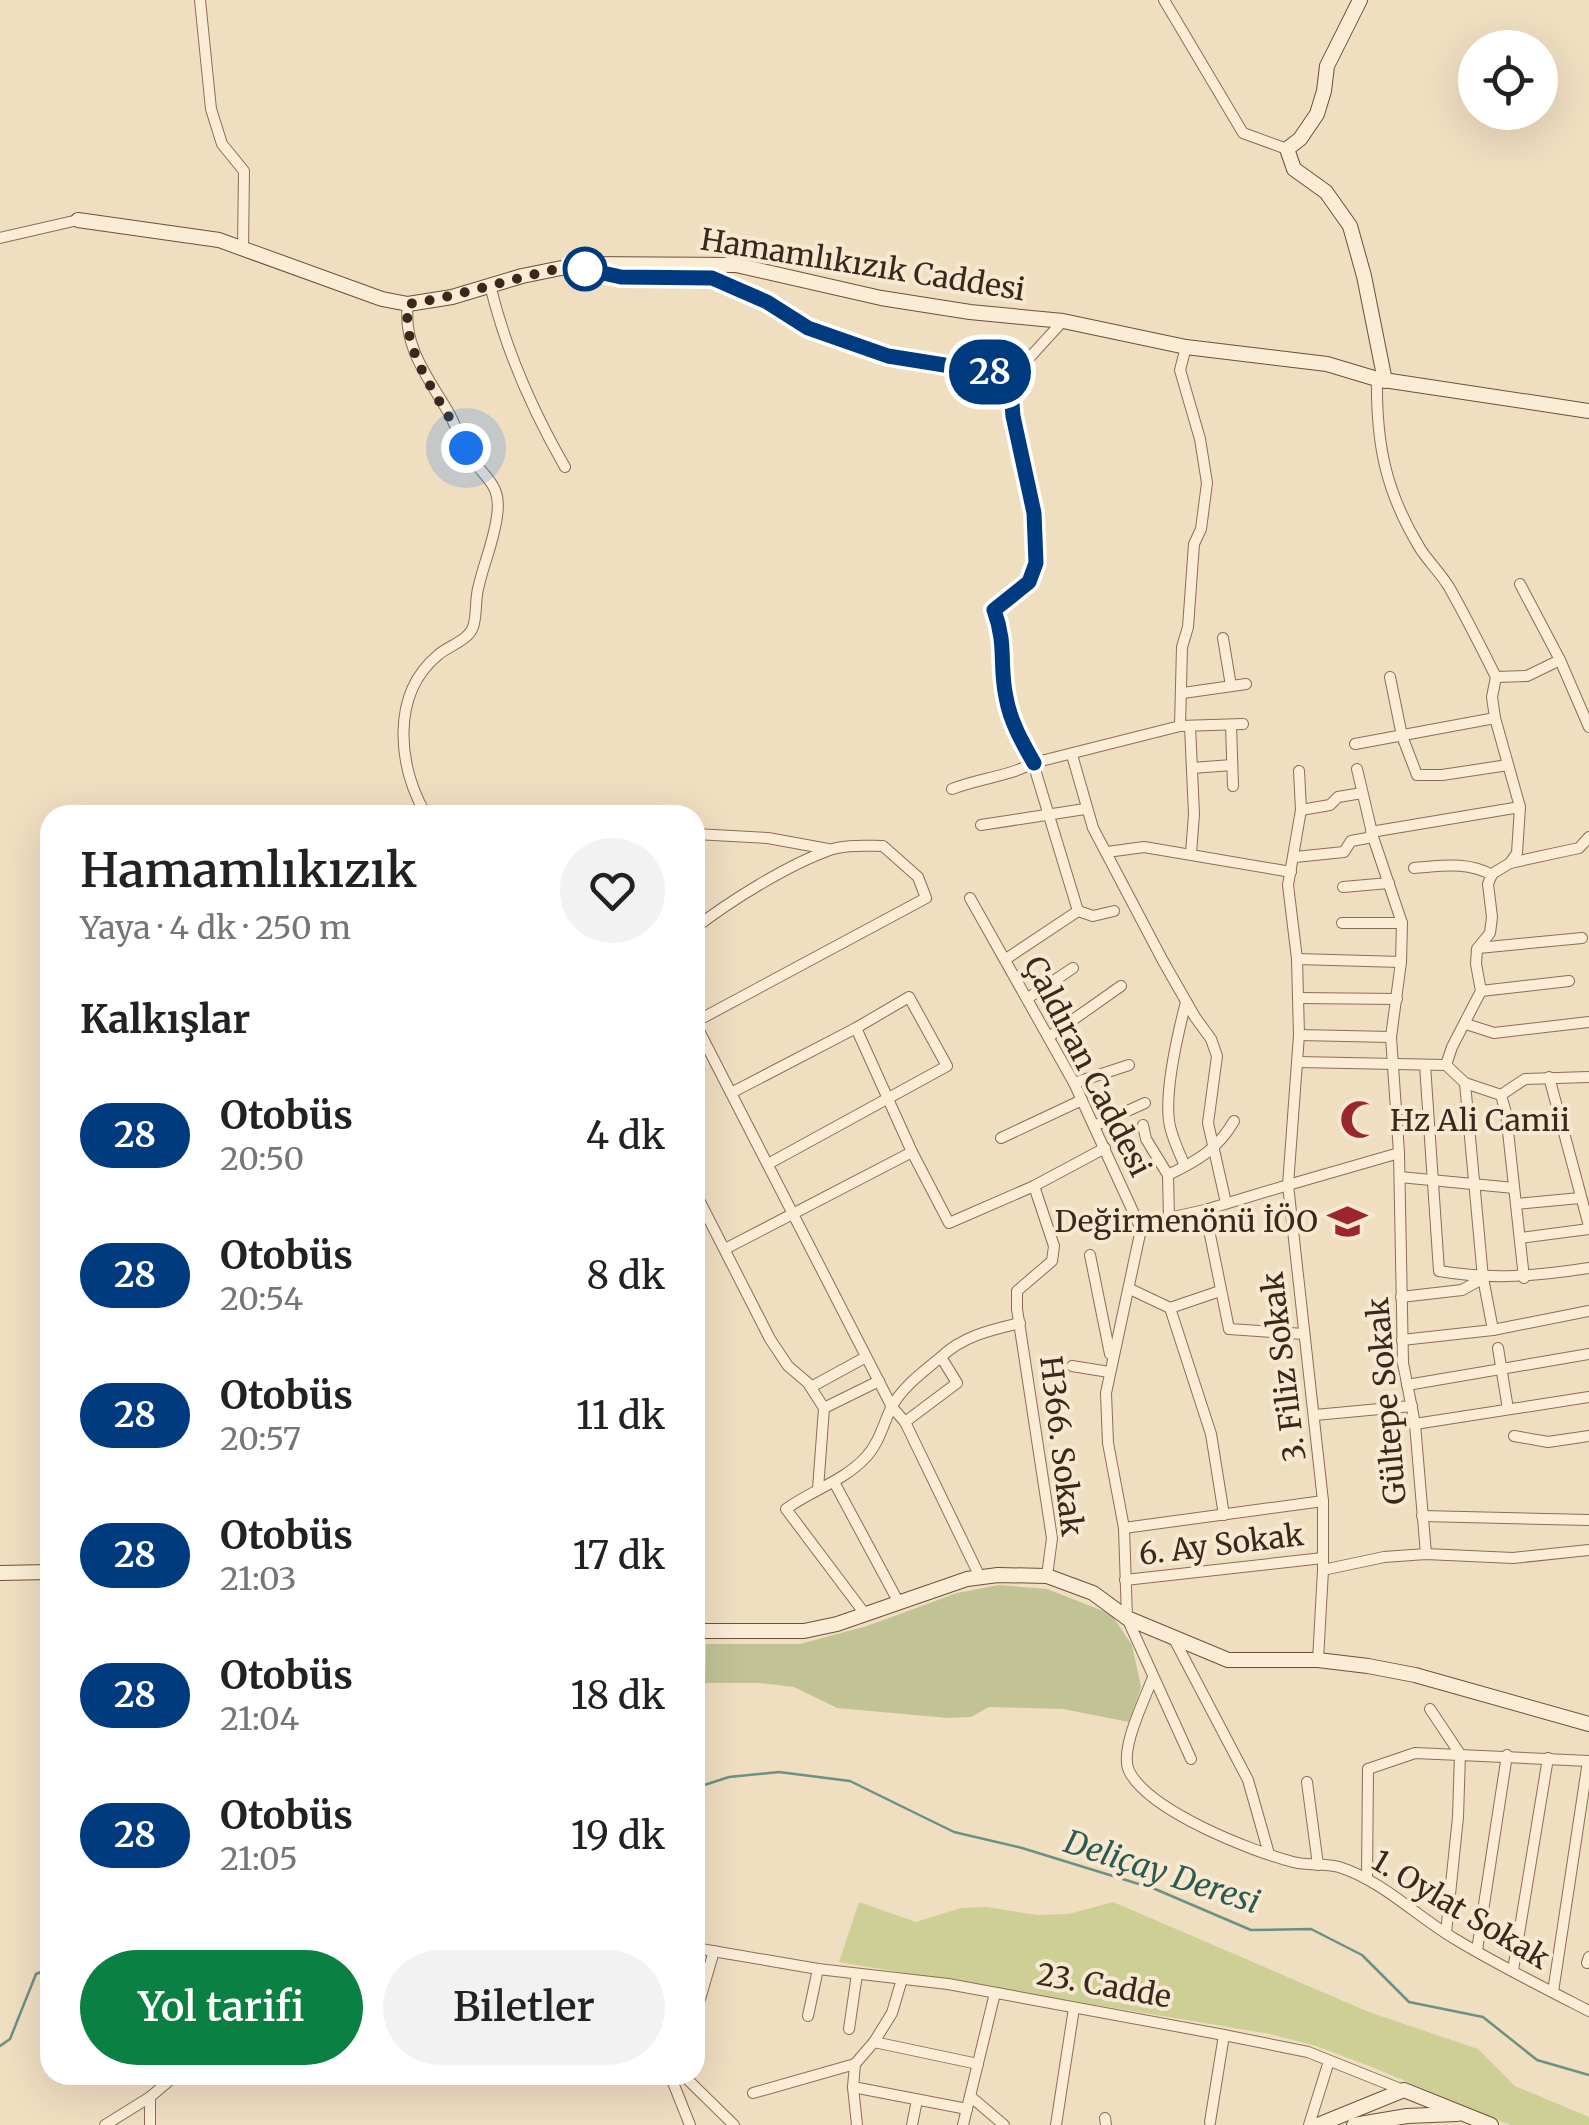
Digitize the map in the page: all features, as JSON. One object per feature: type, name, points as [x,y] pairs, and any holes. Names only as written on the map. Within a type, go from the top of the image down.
[{"type":"street","points":[[200,0],[211,110],[222,144],[244,171],[243,248]]},
{"type":"street","points":[[1164,0],[1243,133],[1287,148]]},
{"type":"street","points":[[1287,148],[1300,138],[1317,114],[1326,66],[1360,0]]},
{"type":"street","points":[[1287,148],[1294,169],[1326,192],[1350,226],[1364,276],[1381,380],[1376,424],[1381,456],[1402,517],[1424,555],[1446,582],[1496,677],[1492,697],[1495,718],[1520,806],[1517,853],[1492,875],[1488,884],[1490,934],[1477,948],[1481,991],[1446,1064]]},
{"type":"street","points":[[0,238],[78,220]]},
{"type":"street","name":"Hamamlıkızık Caddesi","points":[[78,220],[200,236],[382,299],[408,304],[452,297],[571,266],[736,265],[881,298],[1064,321],[1186,348],[1327,364],[1381,380],[1589,411]]},
{"type":"street","points":[[571,266],[621,277],[712,278],[767,302],[808,328],[888,356],[1013,376]]},
{"type":"street","points":[[490,286],[514,370],[564,466]]},
{"type":"street","points":[[408,304],[406,318],[421,370],[448,411],[472,460],[492,480],[498,498],[473,628],[467,637],[441,651],[422,669],[405,708],[405,762],[420,805]]},
{"type":"street","points":[[1064,321],[1010,380],[1013,416],[1034,513],[1036,563],[1029,582],[994,610],[1004,649],[1005,694],[1016,730],[1034,763],[1078,911]]},
{"type":"street","points":[[1186,348],[1180,370],[1200,439],[1206,482],[1201,529],[1194,544],[1188,627],[1182,647],[1185,726],[1192,768],[1191,854]]},
{"type":"street","points":[[1520,584],[1589,727]]},
{"type":"street","points":[[1223,638],[1231,686]]},
{"type":"street","points":[[1496,677],[1527,676],[1560,660]]},
{"type":"street","points":[[1390,677],[1402,736],[1417,775],[1508,764]]},
{"type":"street","points":[[1183,693],[1246,684]]},
{"type":"street","points":[[1355,744],[1495,718]]},
{"type":"street","points":[[1230,724],[1234,786]]},
{"type":"street","points":[[952,789],[980,778],[1014,774],[1034,763],[1185,726],[1244,724]]},
{"type":"street","points":[[1072,755],[1085,809],[1217,1056],[1208,1122],[1226,1204]]},
{"type":"street","points":[[1192,768],[1232,765]]},
{"type":"street","name":"Gültepe Sokak","points":[[1357,769],[1372,834],[1402,923],[1391,1037],[1400,1177],[1402,1340],[1415,1424],[1426,1554]]},
{"type":"street","name":"3. Filiz Sokak","points":[[1298,771],[1301,810],[1288,897],[1299,1035],[1288,1184],[1322,1501],[1318,1660]]},
{"type":"street","points":[[1301,810],[1330,805],[1338,796],[1362,793]]},
{"type":"street","points":[[1294,858],[1344,852],[1351,841],[1372,834],[1520,806]]},
{"type":"street","points":[[982,825],[1085,809]]},
{"type":"street","points":[[705,835],[768,838],[829,850],[883,846],[918,877],[926,898],[705,1017]]},
{"type":"street","points":[[1510,863],[1579,848],[1589,837]]},
{"type":"street","points":[[1107,852],[1144,846],[1291,872]]},
{"type":"street","points":[[705,920],[728,902],[829,850]]},
{"type":"street","points":[[1414,868],[1477,866],[1492,875]]},
{"type":"street","points":[[1343,887],[1389,883]]},
{"type":"street","name":"Çaldıran Caddesi","points":[[970,898],[1050,1036],[1141,1229]]},
{"type":"street","points":[[1078,911],[1093,916],[1114,912]]},
{"type":"street","points":[[1006,959],[1078,911]]},
{"type":"street","points":[[1342,923],[1402,923]]},
{"type":"street","points":[[1477,948],[1582,938]]},
{"type":"street","points":[[1296,960],[1401,962]]},
{"type":"street","points":[[1028,998],[1073,968]]},
{"type":"street","points":[[1481,991],[1569,981]]},
{"type":"street","points":[[1050,1036],[1121,986]]},
{"type":"street","points":[[731,1092],[908,997],[947,1066],[768,1164]]},
{"type":"street","points":[[1298,998],[1396,999]]},
{"type":"street","points":[[1185,1166],[1169,1123],[1169,1102],[1176,1042],[1186,1002]]},
{"type":"street","points":[[1466,1024],[1494,1034],[1589,1022]]},
{"type":"street","points":[[856,1028],[949,1223],[1034,1186],[1105,1148]]},
{"type":"street","points":[[1299,1035],[1391,1037]]},
{"type":"street","points":[[705,1041],[878,1381],[892,1407],[906,1422],[980,1577]]},
{"type":"street","points":[[1298,1062],[1446,1064],[1465,1083],[1501,1095]]},
{"type":"street","points":[[1074,1083],[1129,1065]]},
{"type":"street","points":[[1425,1065],[1440,1271],[1483,1278],[1524,1278],[1589,1268]]},
{"type":"street","points":[[1520,1238],[1589,1227],[1549,1077]]},
{"type":"street","points":[[1501,1095],[1525,1079],[1589,1078]]},
{"type":"street","points":[[1465,1083],[1483,1278],[1493,1330]]},
{"type":"street","points":[[1501,1095],[1524,1278]]},
{"type":"street","points":[[1001,1138],[1082,1100]]},
{"type":"street","points":[[1094,1126],[1145,1103]]},
{"type":"street","points":[[1168,1175],[1223,1140],[1234,1121]]},
{"type":"street","points":[[1142,1126],[1168,1175],[1169,1218]]},
{"type":"street","points":[[725,1248],[912,1152]]},
{"type":"street","points":[[1192,1759],[1128,1618],[1124,1528],[1108,1443],[1106,1393],[1110,1366],[1141,1229],[1399,1153]]},
{"type":"street","points":[[1400,1177],[1514,1188]]},
{"type":"street","points":[[865,1614],[786,1509],[864,1460],[906,1387],[941,1357],[967,1338],[1020,1323],[1017,1291],[1052,1261],[1054,1246],[1034,1186]]},
{"type":"street","points":[[1516,1204],[1580,1198]]},
{"type":"street","points":[[1205,1210],[1229,1330],[1304,1334]]},
{"type":"street","points":[[705,1211],[770,1339],[824,1408],[818,1488]]},
{"type":"street","points":[[1090,1255],[1110,1366]]},
{"type":"street","points":[[1401,1296],[1462,1290],[1483,1278]]},
{"type":"street","points":[[1130,1289],[1170,1308],[1220,1291]]},
{"type":"street","points":[[1170,1308],[1211,1434],[1224,1516]]},
{"type":"street","points":[[1402,1340],[1493,1330],[1589,1311]]},
{"type":"street","name":"H366. Sokak","points":[[1020,1323],[1052,1538],[1047,1576]]},
{"type":"street","points":[[1498,1348],[1508,1409]]},
{"type":"street","points":[[1407,1384],[1589,1354]]},
{"type":"street","points":[[811,1387],[866,1357]]},
{"type":"street","points":[[906,1422],[957,1383],[941,1357]]},
{"type":"street","points":[[1072,1366],[1110,1366]]},
{"type":"street","points":[[824,1408],[878,1381]]},
{"type":"street","points":[[1415,1424],[1589,1397]]},
{"type":"street","points":[[1314,1415],[1412,1406]]},
{"type":"street","points":[[1514,1436],[1548,1442],[1589,1436]]},
{"type":"street","points":[[834,1482],[899,1604]]},
{"type":"street","points":[[1124,1528],[1322,1501]]},
{"type":"street","points":[[1422,1516],[1589,1520]]},
{"type":"street","name":"6. Ay Sokak","points":[[1126,1580],[1426,1554],[1513,1558],[1589,1550]]},
{"type":"street","points":[[0,1574],[40,1572]]},
{"type":"street","points":[[705,1631],[804,1631],[980,1577],[1047,1576],[1093,1593],[1128,1618],[1228,1660],[1318,1660],[1415,1675],[1589,1724]]},
{"type":"street","points":[[1172,1636],[1248,1780],[1269,1854]]},
{"type":"street","name":"1. Oylat Sokak","points":[[1153,1677],[1126,1763],[1146,1792],[1193,1823],[1269,1854],[1298,1863],[1335,1866],[1367,1878],[1446,1933],[1589,2012]]},
{"type":"street","points":[[1430,1709],[1460,1754],[1446,1933]]},
{"type":"street","points":[[1367,1878],[1368,1769],[1415,1753],[1588,1761],[1553,1992]]},
{"type":"street","points":[[1477,1950],[1507,1755]]},
{"type":"street","points":[[1513,1970],[1548,1758]]},
{"type":"street","points":[[1307,1782],[1318,1865]]},
{"type":"street","name":"23. Cadde","points":[[705,1950],[995,1993],[1308,2052],[1491,2125]]},
{"type":"street","points":[[705,1982],[714,1952]]},
{"type":"street","points":[[808,2016],[818,1969]]},
{"type":"street","points":[[849,2029],[857,1974]]},
{"type":"street","points":[[753,2093],[855,2064],[892,2013],[902,1979]]},
{"type":"street","points":[[963,2125],[995,1993]]},
{"type":"street","points":[[1056,2125],[1074,2008]]},
{"type":"street","points":[[1210,2122],[1224,2035]]},
{"type":"street","points":[[874,2042],[978,2064]]},
{"type":"street","points":[[1309,2125],[1329,2061]]},
{"type":"street","points":[[855,2064],[857,2125]]},
{"type":"street","points":[[104,2125],[164,2085]]},
{"type":"street","points":[[674,2085],[690,2125]]},
{"type":"street","points":[[694,2085],[734,2125]]},
{"type":"street","points":[[853,2087],[967,2109]]},
{"type":"street","points":[[1318,2125],[1404,2090]]},
{"type":"street","points":[[970,2096],[1004,2125]]},
{"type":"street","points":[[150,2097],[150,2125]]},
{"type":"street","points":[[912,2125],[917,2100]]},
{"type":"street","points":[[1354,2125],[1407,2116],[1462,2114]]},
{"type":"green space","points":[[999,1585],[1047,1589],[1111,1614],[1132,1645],[1141,1687],[1129,1722],[1063,1709],[989,1707],[971,1717],[948,1718],[837,1708],[794,1687],[705,1683],[706,1644],[800,1644],[867,1626],[957,1593]]},
{"type":"green space","points":[[859,1902],[916,1922],[961,1908],[1069,1914],[1113,1902],[1369,2012],[1478,2049],[1515,2086],[1589,2117],[1589,2125],[1510,2125],[1372,2067],[1270,2034],[839,1962]]},
{"type":"waterway","name":"Deliçay Deresi","points":[[705,1785],[729,1777],[779,1772],[850,1781],[954,1832],[1022,1848],[1155,1889],[1251,1930],[1311,1929],[1362,1955],[1409,2002],[1483,2017],[1537,2060],[1589,2075]]},
{"type":"waterway","name":"Deliçay Deresi","points":[[0,2046],[10,2039],[40,1972]]},
{"type":"bus line","name":"28","points":[[571,266],[621,277],[712,278],[767,302],[808,328],[888,356],[1013,376],[1013,416],[1034,513],[1036,563],[1029,582],[994,610],[1004,649],[1005,694],[1016,730],[1034,763]]},
{"type":"place","name":"Hz Ali Camii","points":[[1360,1120]]},
{"type":"place","name":"Değirmenönü İÖO","points":[[1348,1221]]},
{"type":"route","points":[[466,448],[421,370],[406,318],[408,304],[452,297],[581,264],[585,269]]}]
